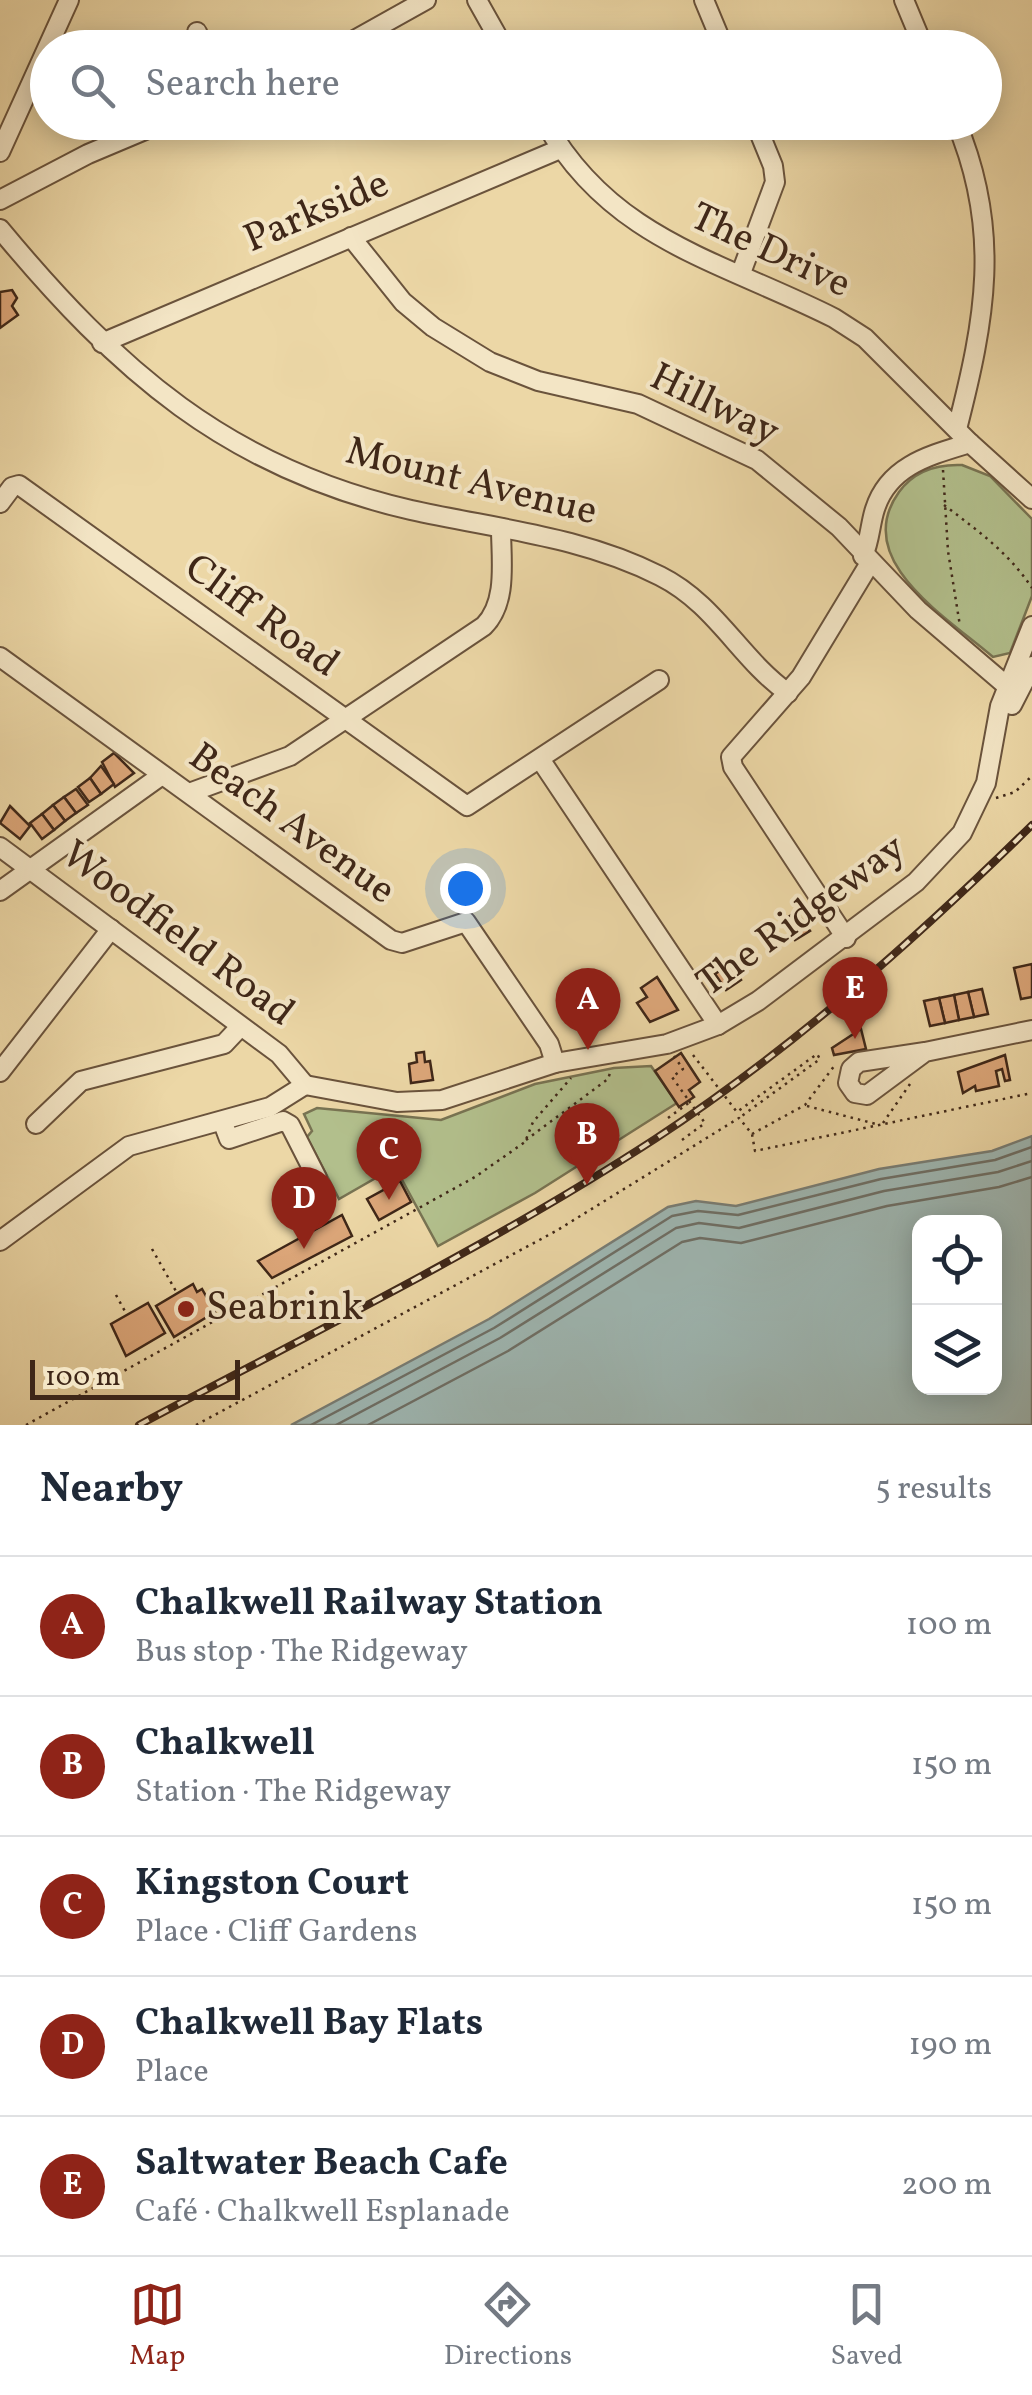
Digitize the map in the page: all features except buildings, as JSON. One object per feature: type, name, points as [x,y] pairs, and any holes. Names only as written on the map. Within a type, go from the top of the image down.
[{"type":"street","points":[[55,30],[69,0]]},
{"type":"street","points":[[372,30],[426,0]]},
{"type":"street","points":[[477,0],[494,30]]},
{"type":"street","points":[[704,0],[716,30]]},
{"type":"street","points":[[904,0],[916,30]]},
{"type":"street","points":[[0,152],[30,86]]},
{"type":"street","points":[[0,200],[121,140]]},
{"type":"street","name":"The Drive","points":[[555,140],[574,168],[638,227],[834,318],[865,338],[1032,499]]},
{"type":"street","points":[[741,273],[775,182],[774,166],[763,140]]},
{"type":"street","points":[[846,938],[733,768],[735,750],[788,692],[818,651],[867,560],[882,493],[909,465],[943,451],[964,436],[987,292],[975,180],[962,140]]},
{"type":"street","name":"Parkside","points":[[102,342],[560,149]]},
{"type":"street","name":"Mount Avenue","points":[[0,229],[102,342],[150,388],[213,430],[274,463],[347,492],[588,546],[664,578],[710,611],[788,692]]},
{"type":"street","name":"Hillway","points":[[351,237],[403,302],[467,349],[510,372],[638,404],[732,445],[780,476],[1011,691]]},
{"type":"street","name":"Cliff Road","points":[[0,502],[15,485],[467,806],[540,758]]},
{"type":"street","points":[[189,793],[263,770],[290,756],[493,617],[500,591],[501,528]]},
{"type":"street","name":"The Ridgeway","points":[[306,1085],[421,1103],[467,1095],[554,1063],[667,1044],[718,1024],[846,938],[935,866],[962,834],[978,805],[1000,721],[1032,626]]},
{"type":"street","name":"Beach Avenue","points":[[0,657],[396,943],[466,922],[548,1044],[554,1063]]},
{"type":"street","name":"The Ridgeway","points":[[1011,691],[1032,666]]},
{"type":"street","points":[[659,680],[540,758],[718,1024]]},
{"type":"street","points":[[0,891],[162,774]]},
{"type":"street","name":"Woodfield Road","points":[[0,846],[279,1054],[306,1085]]},
{"type":"street","points":[[0,1072],[111,929]]},
{"type":"street","points":[[36,1124],[81,1081],[224,1044],[240,1027]]},
{"type":"street","points":[[925,1052],[866,1094],[850,1088],[851,1069],[860,1062],[1032,1030]]},
{"type":"street","points":[[0,1241],[129,1146],[270,1107],[306,1085]]},
{"type":"street","points":[[224,1122],[228,1139],[283,1121],[290,1125],[318,1178]]},
{"type":"path","points":[[943,451],[943,504],[965,652]]},
{"type":"path","points":[[943,504],[985,536],[1032,588]]},
{"type":"path","points":[[978,805],[1016,792],[1032,776]]},
{"type":"path","points":[[667,1044],[683,1069],[672,1077],[705,1123],[682,1140]]},
{"type":"path","points":[[196,1425],[556,1231],[739,1118],[820,1059],[816,1054],[737,1112],[692,1055]]},
{"type":"path","points":[[525,1142],[534,1122],[565,1088],[581,1059]]},
{"type":"path","points":[[752,1134],[806,1105],[835,1064],[851,1069]]},
{"type":"path","points":[[26,1425],[410,1214],[525,1142],[608,1080]]},
{"type":"path","points":[[881,1124],[905,1091]]},
{"type":"path","points":[[739,1118],[752,1134],[755,1151],[1032,1093]]},
{"type":"path","points":[[668,1118],[689,1102]]},
{"type":"path","points":[[806,1105],[881,1124]]},
{"type":"path","points":[[152,1249],[177,1293]]},
{"type":"path","points":[[116,1295],[128,1315]]},
{"type":"green space","points":[[962,465],[990,476],[1032,519],[1032,596],[1010,653],[993,657],[911,585],[895,564],[887,541],[887,517],[905,485],[927,470]]},
{"type":"green space","points":[[651,1066],[677,1103],[535,1193],[438,1246],[395,1167],[339,1199],[307,1137],[312,1131],[304,1114],[317,1108],[441,1120],[535,1084],[614,1068]]},
{"type":"water","points":[[1032,1136],[1032,1425],[291,1425],[489,1319],[668,1207],[696,1201],[736,1206],[879,1169],[992,1151]]},
{"type":"railway","points":[[139,1425],[465,1252],[655,1139],[755,1068],[851,991],[1032,825]]},
{"type":"place","name":"Saltwater Beach Cafe","points":[[855,1039]]},
{"type":"place","name":"Chalkwell Railway Station","points":[[588,1050]]},
{"type":"place","name":"Chalkwell","points":[[587,1185]]},
{"type":"place","name":"Kingston Court","points":[[389,1200]]},
{"type":"place","name":"Chalkwell Bay Flats","points":[[304,1249]]},
{"type":"place","name":"Seabrink","points":[[186,1309]]}]
